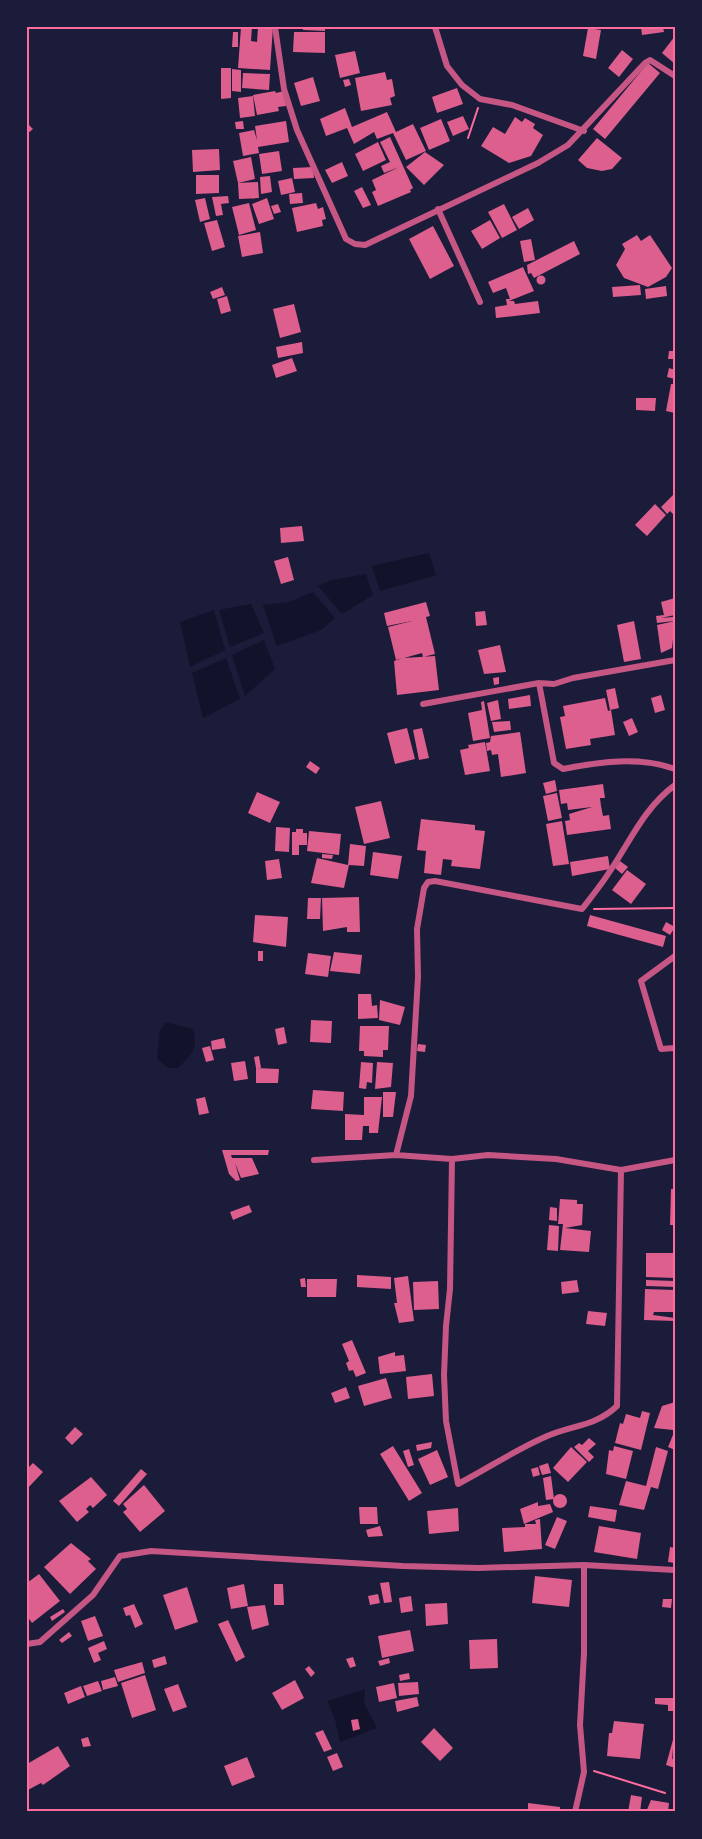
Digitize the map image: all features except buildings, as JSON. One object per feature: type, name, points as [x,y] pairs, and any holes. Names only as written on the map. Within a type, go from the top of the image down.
[{"type":"street","points":[[275,27],[284,89],[297,130],[346,239],[355,244],[365,245],[538,163],[568,146],[650,60],[657,62],[675,76]]},
{"type":"street","points":[[435,27],[447,66],[462,85],[480,99],[512,105],[584,131]]},
{"type":"street","points":[[438,209],[480,302]]},
{"type":"street","points":[[423,704],[539,683],[554,684],[573,678],[675,660]]},
{"type":"street","points":[[539,683],[554,762],[558,767],[563,769],[615,762],[649,762],[675,769]]},
{"type":"street","points":[[396,1155],[411,1096],[418,977],[417,929],[423,888],[428,882],[435,881],[582,909],[611,871],[635,828],[660,796],[675,785]]},
{"type":"street","points":[[675,956],[641,981],[661,1049],[675,1048]]},
{"type":"street","points":[[314,1160],[396,1155],[452,1159],[488,1155],[556,1159],[621,1170],[675,1160]]},
{"type":"street","points":[[452,1159],[450,1289],[444,1375],[446,1421],[458,1484],[546,1436],[582,1427],[605,1417],[617,1406],[621,1170]]},
{"type":"street","points":[[27,1644],[40,1642],[93,1595],[120,1556],[152,1551],[424,1566],[584,1565],[675,1570]]},
{"type":"street","points":[[576,1812],[584,1772],[579,1725],[584,1653],[584,1565]]},
{"type":"path","points":[[468,138],[480,99]]},
{"type":"path","points":[[582,909],[675,908]]},
{"type":"path","points":[[584,1772],[598,1770],[639,1786],[665,1792]]},
{"type":"shaded area","points":[[429,553],[436,575],[380,591],[372,566]]},
{"type":"shaded area","points":[[366,574],[373,595],[342,614],[318,586],[332,580]]},
{"type":"shaded area","points":[[313,592],[335,618],[321,630],[277,646],[263,605],[289,602]]},
{"type":"shaded area","points":[[251,604],[264,633],[230,647],[219,610]]},
{"type":"shaded area","points":[[214,610],[225,650],[190,667],[180,622]]},
{"type":"shaded area","points":[[264,640],[275,669],[245,696],[232,655]]},
{"type":"shaded area","points":[[226,658],[240,699],[203,718],[192,673]]},
{"type":"shaded area","points":[[166,1022],[193,1029],[195,1036],[193,1051],[178,1068],[168,1068],[157,1059],[160,1031]]},
{"type":"shaded area","points":[[365,1689],[364,1703],[377,1728],[340,1742],[335,1719],[327,1701]]}]
